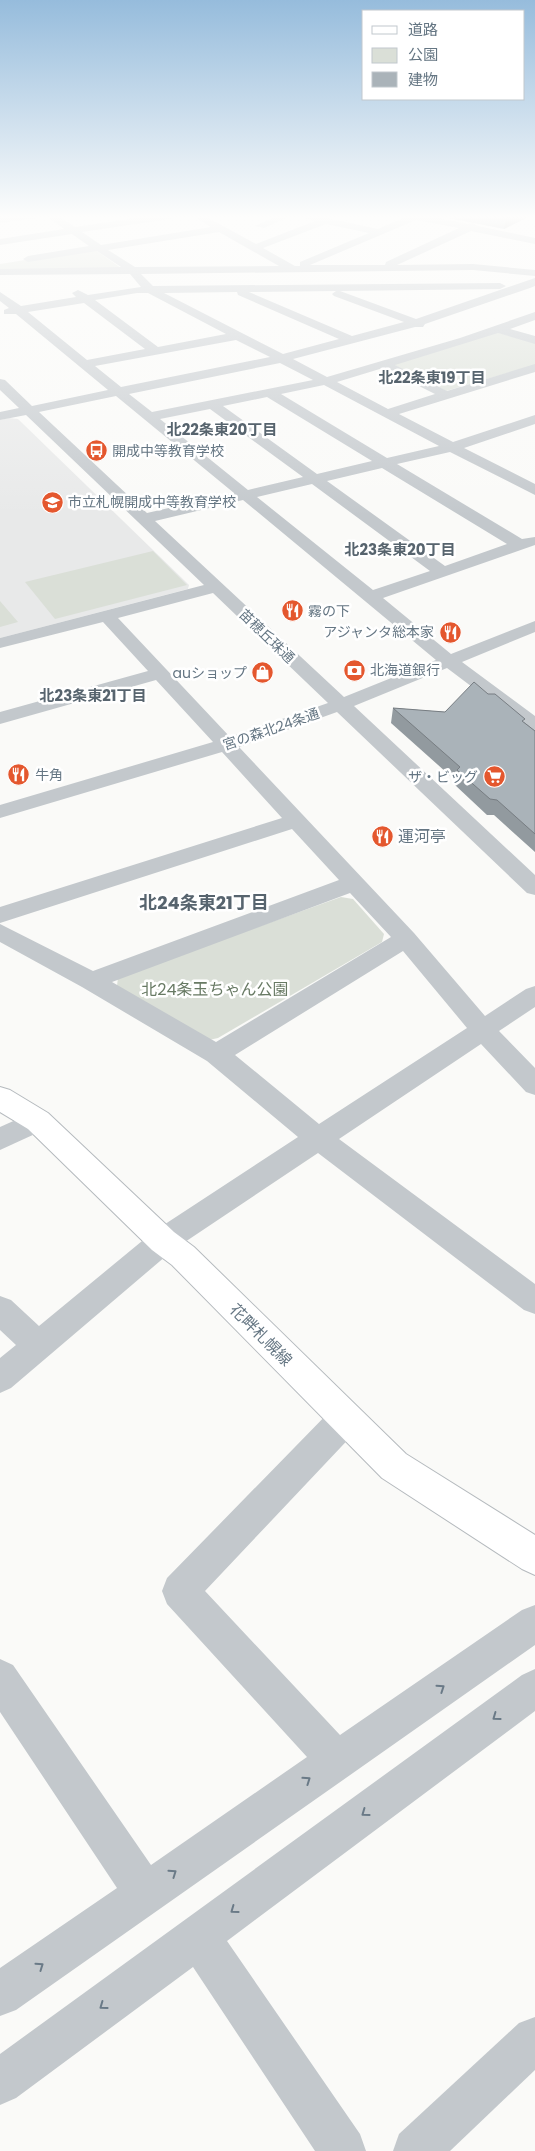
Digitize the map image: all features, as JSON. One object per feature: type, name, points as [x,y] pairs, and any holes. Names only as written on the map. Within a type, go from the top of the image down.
[{"type":"main road","name":"花畔札幌線","points":[[0,1098],[38,1121],[163,1241],[183,1256],[394,1466],[535,1556]]},
{"type":"street","points":[[25,315],[449,661],[534,722]]},
{"type":"street","points":[[108,315],[156,351]]},
{"type":"street","points":[[197,315],[535,490]]},
{"type":"street","points":[[294,315],[351,340]]},
{"type":"street","points":[[397,315],[464,341]]},
{"type":"street","points":[[0,416],[280,359],[436,315]]},
{"type":"street","points":[[150,417],[326,381],[464,341],[533,318]]},
{"type":"street","points":[[497,329],[535,340]]},
{"type":"street","points":[[84,364],[236,336]]},
{"type":"street","points":[[384,364],[446,395]]},
{"type":"street","points":[[388,414],[535,368]]},
{"type":"street","name":"苗穂丘珠通","points":[[0,383],[340,705],[362,722],[535,888]]},
{"type":"street","points":[[270,392],[386,463],[527,543]]},
{"type":"street","points":[[213,404],[443,572]]},
{"type":"street","points":[[144,519],[452,447],[535,419]]},
{"type":"street","points":[[520,424],[535,432]]},
{"type":"street","points":[[370,597],[527,543]]},
{"type":"street","points":[[0,643],[216,587]]},
{"type":"street","points":[[106,615],[406,939],[482,1029],[535,1085]]},
{"type":"street","name":"宮の森北24条通","points":[[0,812],[225,745],[340,705],[535,626]]},
{"type":"street","points":[[0,718],[161,673]]},
{"type":"street","points":[[0,915],[296,820]]},
{"type":"street","points":[[91,981],[354,883]]},
{"type":"street","points":[[0,932],[91,981],[216,1054],[318,1138],[535,1301]]},
{"type":"street","points":[[216,1054],[406,939]]},
{"type":"street","points":[[0,1378],[163,1241],[535,995]]},
{"type":"street","points":[[0,1139],[38,1121]]},
{"type":"street","points":[[0,1310],[39,1345]]},
{"type":"street","points":[[336,1760],[180,1591],[346,1418]]},
{"type":"street","points":[[0,1994],[535,1624]]},
{"type":"street","points":[[0,1678],[145,1893]]},
{"type":"street","points":[[0,2082],[535,1688]]},
{"type":"street","points":[[198,1937],[343,2151]]},
{"type":"street","points":[[416,2151],[535,2039]]},
{"type":"shaded area","name":"市立札幌開成中等教育学校","points":[[18,419],[189,585],[188,589],[0,638],[0,420]]},
{"type":"green space","points":[[496,332],[535,343],[535,365],[446,391],[392,364]]},
{"type":"green space","points":[[153,551],[187,585],[55,619],[25,582]]},
{"type":"green space","points":[[0,601],[18,622],[0,627]]},
{"type":"green space","name":"北24条玉ちゃん公園","points":[[341,897],[353,899],[384,934],[382,942],[218,1038],[209,1040],[117,986],[118,977]]},
{"type":"building","name":"ザ・ビッグ","points":[[474,682],[488,694],[495,694],[525,719],[522,721],[535,731],[535,834],[497,800],[490,799],[457,770],[460,767],[393,708],[445,712]]},
{"type":"place","name":"開成中等教育学校","points":[[96,451]]},
{"type":"place","name":"市立札幌開成中等教育学校","points":[[52,502]]},
{"type":"place","name":"霧の下","points":[[292,611]]},
{"type":"place","name":"アジャンタ総本家","points":[[450,632]]},
{"type":"place","name":"北海道銀行","points":[[354,670]]},
{"type":"place","name":"auショップ","points":[[263,673]]},
{"type":"place","name":"牛角","points":[[19,775]]},
{"type":"place","name":"ザ・ビッグ","points":[[494,777]]},
{"type":"place","name":"運河亭","points":[[382,836]]},
{"type":"district","name":"北22条東19丁目","points":[[432,377]]},
{"type":"district","name":"北22条東20丁目","points":[[222,429]]},
{"type":"district","name":"北23条東20丁目","points":[[400,549]]},
{"type":"district","name":"北23条東21丁目","points":[[93,695]]},
{"type":"district","name":"北24条東21丁目","points":[[204,902]]}]
